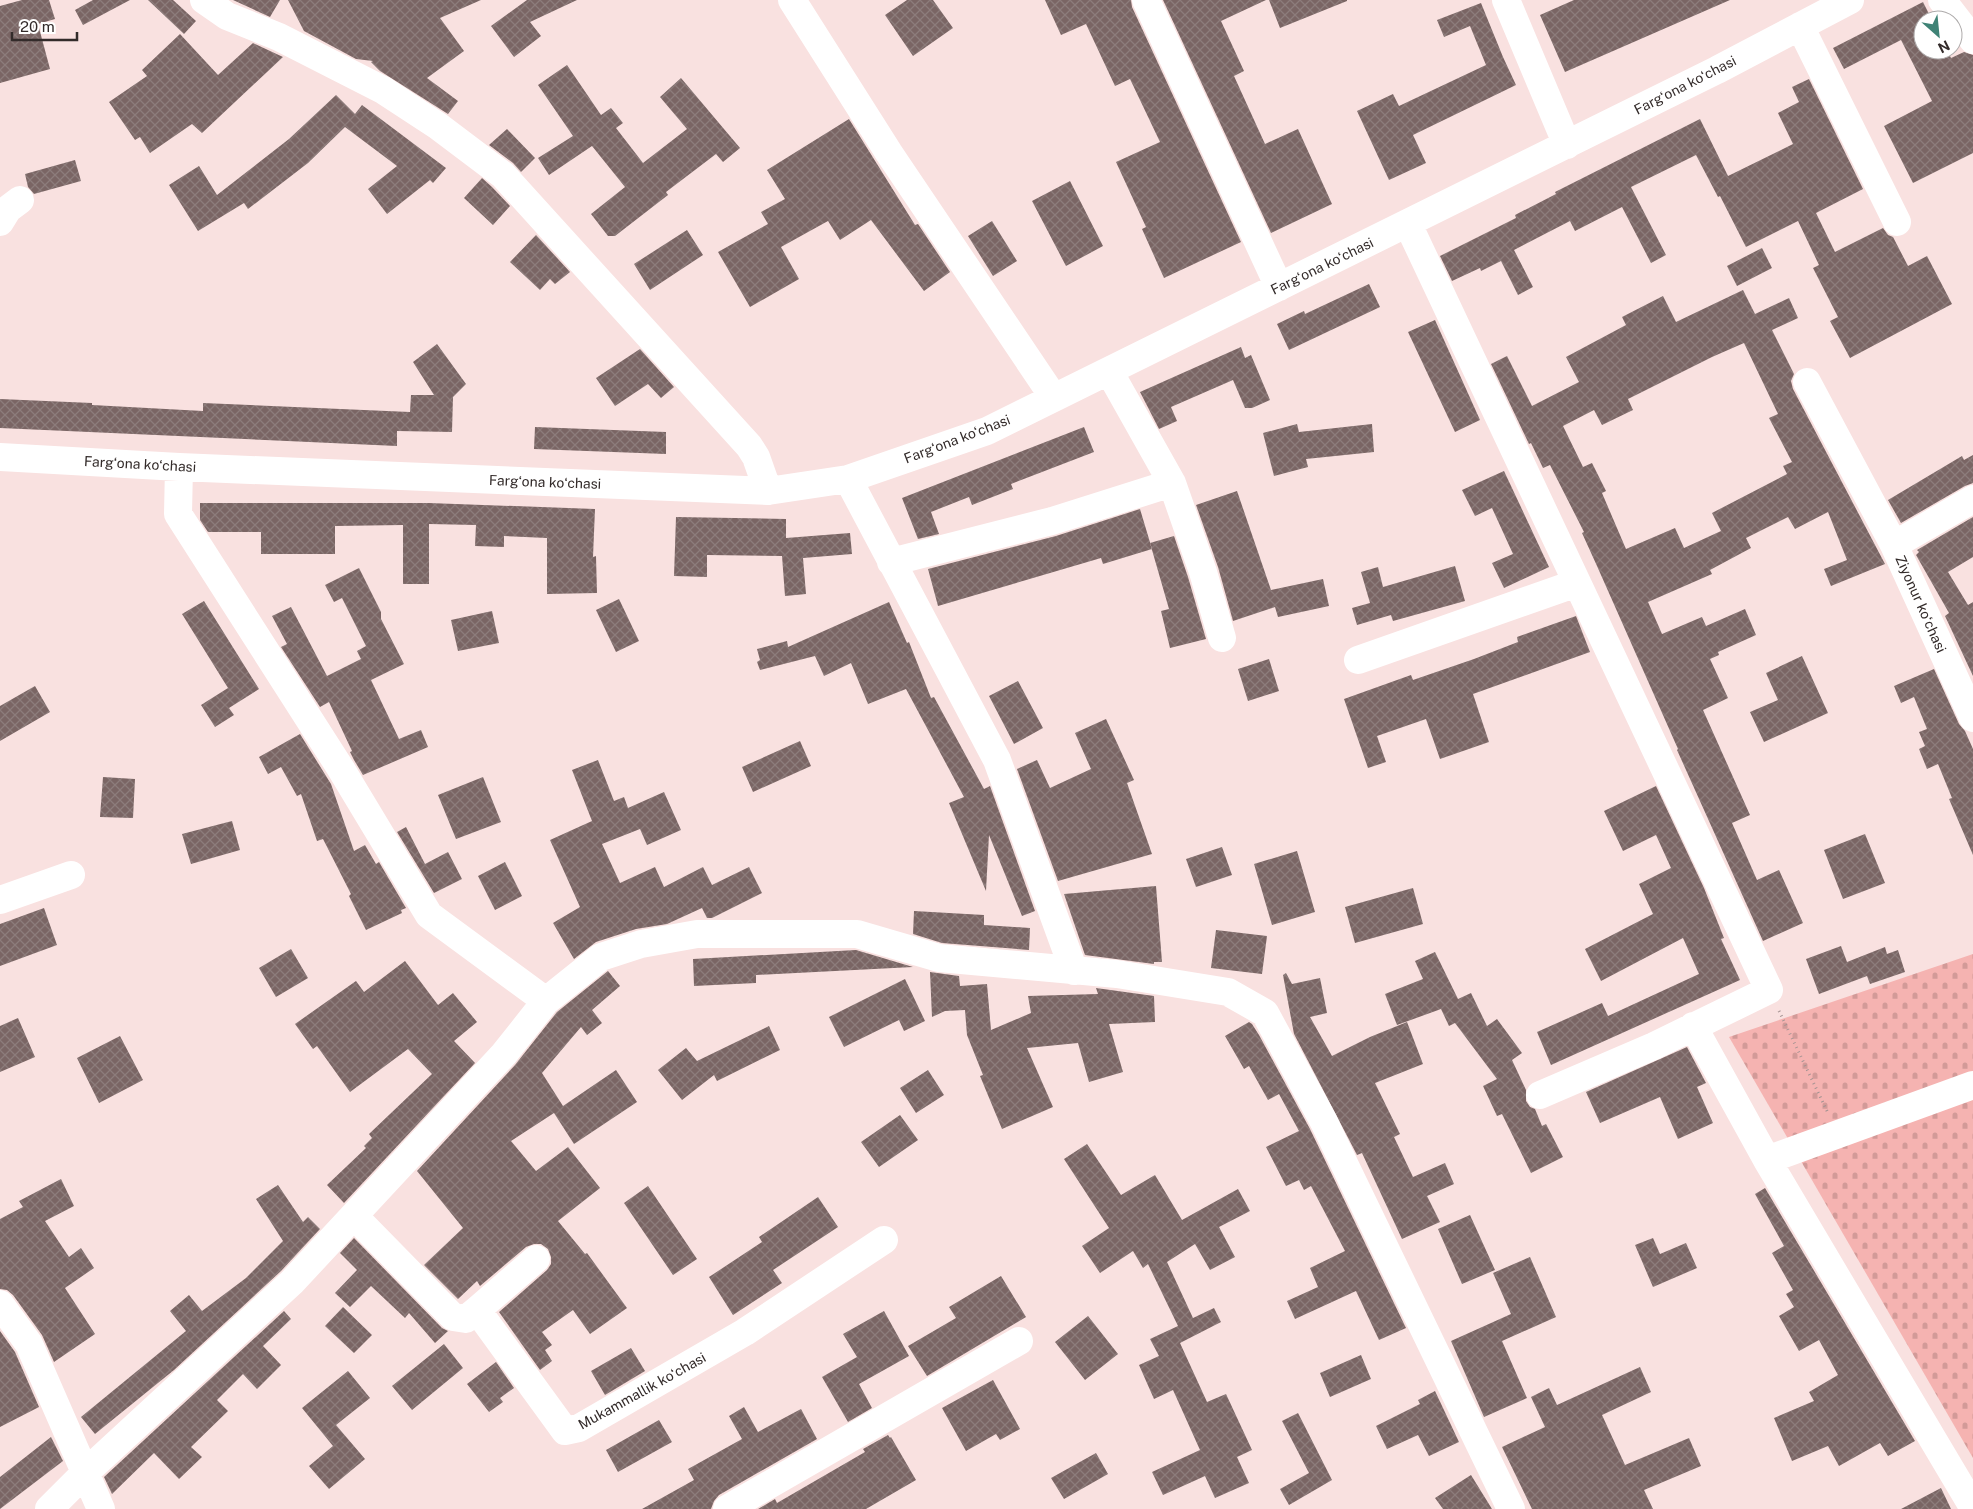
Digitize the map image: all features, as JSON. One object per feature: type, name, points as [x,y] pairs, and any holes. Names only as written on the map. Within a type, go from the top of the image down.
[{"type":"street","points":[[204,0],[228,16],[279,36],[383,90],[438,126],[503,175],[749,446],[756,457],[768,491]]},
{"type":"street","points":[[792,0],[889,154],[1054,398]]},
{"type":"street","points":[[1146,0],[1279,287]]},
{"type":"street","points":[[1506,0],[1567,144]]},
{"type":"street","name":"Fargʻona koʻchasi","points":[[0,457],[768,491],[848,479],[987,431],[1408,224],[1850,0]]},
{"type":"street","points":[[1942,0],[1973,40]]},
{"type":"street","points":[[1800,26],[1897,222]]},
{"type":"street","points":[[0,222],[8,209],[20,200]]},
{"type":"street","points":[[1408,224],[1769,990],[1654,1046],[1540,1095]]},
{"type":"street","points":[[1109,371],[1172,484],[1203,572],[1222,638]]},
{"type":"street","points":[[1807,382],[1894,546]]},
{"type":"street","points":[[179,466],[178,514],[341,769],[429,915],[546,1001]]},
{"type":"street","points":[[848,479],[998,760],[1074,971]]},
{"type":"street","points":[[891,562],[1052,521],[1172,484]]},
{"type":"street","name":"Ziyonur koʻchasi","points":[[1973,499],[1894,546],[1973,718]]},
{"type":"street","points":[[1358,660],[1577,583]]},
{"type":"street","points":[[0,900],[71,874]]},
{"type":"street","points":[[49,1509],[86,1472],[292,1282],[504,1054],[546,1001],[601,957],[641,944],[697,934],[856,934],[939,958],[1117,974],[1228,992],[1265,1013],[1324,1122],[1511,1509]]},
{"type":"street","points":[[1693,1026],[1767,1160],[1973,1507]]},
{"type":"street","points":[[1767,1160],[1973,1085]]},
{"type":"street","points":[[354,1216],[453,1317],[466,1319],[536,1259]]},
{"type":"street","name":"Mukammallik koʻchasi","points":[[477,1310],[564,1431],[572,1430],[579,1428],[745,1332],[884,1240]]},
{"type":"street","points":[[0,1304],[29,1344],[86,1472],[100,1509]]},
{"type":"street","points":[[726,1509],[1019,1341]]},
{"type":"path","points":[[1769,990],[1831,1119]]},
{"type":"green space","points":[[1973,954],[1973,1458],[1729,1037]]},
{"type":"building","points":[[22,0],[49,0],[55,19],[38,24],[50,69],[0,83],[0,6]]},
{"type":"building","points":[[93,0],[130,0],[83,25],[75,10]]},
{"type":"building","points":[[148,0],[173,0],[196,21],[184,34]]},
{"type":"building","points":[[233,0],[280,0],[270,17]]},
{"type":"building","points":[[288,0],[481,0],[440,18],[464,51],[427,78],[458,101],[448,114],[380,71],[371,62],[373,61],[356,59],[304,31]]},
{"type":"building","points":[[527,0],[577,0],[530,22],[541,36],[514,57],[491,26]]},
{"type":"building","points":[[907,0],[933,0],[953,28],[913,56],[885,15]]},
{"type":"building","points":[[1045,0],[1131,0],[1132,7],[1241,242],[1164,278],[1142,229],[1146,227],[1116,162],[1160,142],[1130,79],[1115,86],[1086,24],[1061,35]]},
{"type":"building","points":[[1163,0],[1266,0],[1221,21],[1244,71],[1234,76],[1265,144],[1298,129],[1332,204],[1271,233]]},
{"type":"building","points":[[1269,0],[1347,0],[1347,1],[1280,28]]},
{"type":"building","points":[[1574,0],[1730,0],[1565,72],[1540,15]]},
{"type":"building","points":[[1923,2],[1927,10],[1913,10],[1913,60],[1963,60],[1963,52],[1973,55],[1973,153],[1913,183],[1884,126],[1932,101],[1901,40],[1844,69],[1833,48]]},
{"type":"building","points":[[1481,3],[1516,85],[1413,135],[1426,163],[1389,180],[1357,111],[1393,94],[1399,106],[1486,65],[1470,26],[1444,37],[1437,20]]},
{"type":"building","points":[[180,34],[218,75],[253,43],[283,57],[202,133],[192,124],[150,153],[140,137],[135,140],[109,102],[147,76],[142,70]]},
{"type":"building","points":[[567,65],[601,115],[611,108],[623,123],[616,128],[643,163],[687,129],[660,97],[681,78],[740,148],[723,162],[716,154],[666,192],[668,195],[615,236],[608,236],[591,214],[625,187],[592,146],[549,175],[538,158],[573,136],[538,85]]},
{"type":"building","points":[[1809,79],[1863,189],[1816,213],[1835,252],[1883,228],[1888,235],[1893,237],[1908,266],[1927,256],[1952,304],[1850,358],[1830,321],[1838,317],[1813,268],[1819,265],[1798,221],[1746,247],[1720,196],[1718,197],[1696,155],[1631,187],[1666,255],[1651,263],[1622,207],[1575,231],[1570,221],[1514,250],[1533,287],[1518,295],[1501,261],[1481,271],[1480,268],[1452,281],[1440,256],[1516,218],[1515,215],[1556,194],[1555,192],[1700,119],[1728,176],[1793,144],[1778,113],[1799,102],[1792,87]]},
{"type":"building","points":[[336,95],[355,114],[362,105],[446,168],[433,183],[430,180],[387,214],[368,189],[397,166],[345,127],[308,163],[248,209],[244,203],[198,231],[169,185],[199,166],[217,195],[289,139]]},
{"type":"building","points":[[849,119],[915,225],[918,224],[950,272],[924,291],[871,220],[840,240],[828,221],[781,247],[799,279],[750,307],[718,252],[768,224],[761,212],[785,199],[767,170]]},
{"type":"building","points":[[507,129],[535,158],[521,172],[513,163],[489,145]]},
{"type":"building","points":[[75,160],[81,181],[34,194],[28,187],[25,174]]},
{"type":"building","points":[[482,178],[510,206],[493,225],[464,198]]},
{"type":"building","points":[[1070,181],[1103,246],[1066,266],[1032,201]]},
{"type":"building","points":[[992,221],[1017,261],[993,276],[968,236]]},
{"type":"building","points":[[687,230],[703,255],[650,290],[634,264]]},
{"type":"building","points":[[536,235],[570,272],[555,284],[550,279],[540,290],[510,262]]},
{"type":"building","points":[[1762,248],[1772,268],[1737,286],[1727,266]]},
{"type":"building","points":[[1369,284],[1380,307],[1289,350],[1277,324],[1304,311],[1305,314]]},
{"type":"building","points":[[1743,290],[1755,314],[1789,298],[1798,318],[1772,330],[1794,374],[1791,381],[1793,389],[1885,564],[1831,586],[1824,569],[1847,560],[1828,512],[1795,529],[1788,517],[1746,538],[1751,548],[1710,570],[1712,574],[1648,602],[1662,634],[1702,617],[1706,626],[1745,609],[1756,635],[1718,652],[1719,655],[1710,659],[1728,698],[1703,710],[1750,815],[1732,823],[1757,880],[1779,870],[1803,923],[1763,941],[1582,533],[1584,532],[1550,465],[1543,468],[1531,443],[1529,444],[1491,364],[1507,356],[1532,406],[1579,382],[1566,357],[1626,325],[1622,317],[1663,296],[1676,322]],"holes":[[[1744,343],[1778,414],[1769,418],[1792,462],[1783,466],[1787,474],[1712,513],[1721,531],[1684,548],[1675,528],[1626,549],[1602,493],[1606,491],[1592,463],[1583,467],[1563,426],[1594,410],[1602,425],[1633,410],[1628,399]]]},
{"type":"building","points":[[1435,320],[1480,420],[1455,432],[1408,332]]},
{"type":"building","points":[[437,344],[466,384],[453,397],[452,432],[397,431],[397,446],[0,428],[0,399],[203,411],[203,403],[410,412],[411,395],[434,395],[413,362]]},
{"type":"building","points":[[1241,347],[1245,358],[1251,355],[1270,400],[1252,408],[1245,408],[1233,380],[1171,407],[1177,421],[1159,429],[1140,392]]},
{"type":"building","points":[[640,349],[674,387],[661,398],[648,384],[615,406],[596,378]]},
{"type":"building","points":[[1297,424],[1299,432],[1372,424],[1374,452],[1306,459],[1308,467],[1274,476],[1263,433]]},
{"type":"building","points":[[535,427],[666,432],[666,454],[534,449]]},
{"type":"building","points":[[1084,427],[1094,452],[1011,484],[1013,489],[972,505],[969,497],[931,512],[939,534],[918,539],[902,498]]},
{"type":"building","points":[[1973,455],[1973,483],[1901,523],[1888,500],[1962,456],[1964,460]]},
{"type":"building","points":[[1504,471],[1549,567],[1504,588],[1492,563],[1513,554],[1492,508],[1475,516],[1462,490]]},
{"type":"building","points":[[1237,491],[1271,590],[1323,579],[1329,606],[1278,617],[1275,607],[1233,621],[1218,567],[1196,505]]},
{"type":"building","points":[[200,503],[429,503],[595,509],[593,557],[596,556],[597,593],[547,594],[547,538],[504,536],[504,547],[475,546],[476,525],[429,524],[429,584],[403,584],[403,525],[335,526],[335,554],[261,554],[261,532],[208,532],[200,520]]},
{"type":"building","points":[[1140,509],[1152,549],[1103,564],[1101,558],[938,606],[928,569],[1056,536]]},
{"type":"building","points":[[676,517],[786,519],[786,538],[850,533],[852,554],[803,558],[806,594],[785,596],[782,556],[707,555],[707,577],[674,576]]},
{"type":"building","points":[[1973,517],[1973,557],[1948,572],[1968,605],[1973,602],[1973,676],[1945,616],[1949,613],[1916,555],[1919,552],[1917,550]]},
{"type":"building","points":[[1174,536],[1206,639],[1170,648],[1161,611],[1169,609],[1150,543]]},
{"type":"building","points":[[1455,566],[1465,601],[1393,621],[1391,615],[1357,625],[1352,608],[1370,603],[1361,572],[1378,567],[1383,587]]},
{"type":"building","points":[[359,568],[381,612],[381,619],[404,664],[371,680],[399,739],[421,730],[428,747],[363,775],[350,752],[352,751],[329,702],[320,707],[281,647],[287,644],[272,616],[291,607],[327,676],[361,659],[357,651],[366,646],[342,598],[334,602],[325,585]]},
{"type":"building","points":[[619,599],[639,641],[616,652],[596,610]]},
{"type":"building","points":[[204,601],[259,689],[229,708],[234,715],[215,727],[201,705],[228,688],[182,614]]},
{"type":"building","points":[[889,602],[907,643],[909,642],[931,698],[934,697],[984,789],[990,786],[1035,911],[1022,916],[989,835],[986,891],[949,803],[964,797],[906,689],[868,704],[851,663],[824,676],[815,656],[760,670],[757,662],[760,660],[757,649],[787,641],[788,647]]},
{"type":"building","points":[[492,611],[499,643],[458,651],[451,620]]},
{"type":"building","points":[[1576,616],[1590,652],[1473,694],[1489,742],[1440,759],[1426,719],[1377,736],[1386,762],[1368,768],[1344,699],[1411,675],[1413,680],[1474,659],[1518,642],[1517,637]]},
{"type":"building","points":[[1802,656],[1828,713],[1764,742],[1750,712],[1778,700],[1766,673]]},
{"type":"building","points":[[1269,659],[1279,691],[1248,701],[1238,669]]},
{"type":"building","points":[[1934,669],[1959,724],[1965,731],[1973,749],[1973,855],[1949,799],[1952,798],[1938,764],[1927,769],[1919,749],[1925,746],[1919,732],[1927,729],[1914,697],[1901,703],[1894,686]]},
{"type":"building","points":[[1018,681],[1043,728],[1014,744],[989,696]]},
{"type":"building","points":[[35,686],[50,712],[0,741],[0,706]]},
{"type":"building","points":[[1106,719],[1134,780],[1127,783],[1152,854],[1058,881],[1017,769],[1037,760],[1050,788],[1091,769],[1075,733]]},
{"type":"building","points":[[300,734],[331,784],[354,851],[365,845],[376,864],[379,862],[406,908],[401,910],[402,913],[366,930],[349,896],[351,894],[323,839],[317,841],[301,794],[297,796],[281,767],[268,774],[259,757]]},
{"type":"building","points":[[800,741],[811,766],[753,792],[742,767]]},
{"type":"building","points":[[598,760],[614,801],[624,797],[628,808],[664,792],[681,830],[647,845],[640,829],[602,844],[620,883],[655,867],[664,887],[703,867],[712,885],[749,867],[762,893],[712,918],[707,918],[702,908],[667,924],[636,929],[596,942],[574,959],[553,923],[580,907],[550,840],[592,821],[572,770]]},
{"type":"building","points":[[103,777],[135,779],[133,818],[100,817]]},
{"type":"building","points":[[483,777],[501,822],[456,839],[438,795]]},
{"type":"building","points":[[1656,786],[1704,888],[1724,938],[1721,939],[1740,980],[1551,1065],[1537,1032],[1602,1003],[1608,1016],[1699,974],[1683,938],[1601,981],[1585,949],[1653,914],[1639,884],[1671,868],[1656,835],[1623,851],[1604,811]]},
{"type":"building","points":[[232,821],[240,850],[191,864],[182,834]]},
{"type":"building","points":[[406,827],[425,864],[448,852],[462,879],[434,893],[397,832]]},
{"type":"building","points":[[1865,834],[1885,883],[1843,899],[1824,850]]},
{"type":"building","points":[[1222,847],[1232,875],[1196,887],[1186,859]]},
{"type":"building","points":[[1297,851],[1315,912],[1272,925],[1254,864]]},
{"type":"building","points":[[505,862],[522,896],[495,910],[478,876]]},
{"type":"building","points":[[1156,886],[1162,962],[1154,962],[1154,964],[1085,955],[1064,894]]},
{"type":"building","points":[[1413,888],[1423,924],[1355,943],[1345,907]]},
{"type":"building","points":[[44,908],[57,945],[0,966],[0,924]]},
{"type":"building","points":[[914,911],[984,915],[984,925],[1030,928],[1029,950],[942,943],[913,934]]},
{"type":"building","points":[[1216,930],[1267,936],[1262,974],[1211,968]]},
{"type":"building","points":[[1841,946],[1847,962],[1885,947],[1887,954],[1898,950],[1905,972],[1870,984],[1867,976],[1819,994],[1806,959]]},
{"type":"building","points":[[291,949],[308,978],[276,997],[259,968]]},
{"type":"building","points":[[856,950],[913,967],[756,975],[756,983],[694,986],[693,959]]},
{"type":"building","points":[[1435,952],[1458,999],[1471,993],[1487,1026],[1497,1019],[1522,1053],[1512,1060],[1526,1090],[1526,1101],[1530,1107],[1535,1109],[1542,1126],[1546,1124],[1563,1157],[1531,1173],[1502,1114],[1497,1116],[1483,1086],[1497,1079],[1455,1023],[1449,1026],[1441,1009],[1397,1025],[1385,994],[1423,979],[1415,961]]},
{"type":"building","points":[[405,961],[438,1005],[453,993],[477,1022],[454,1041],[475,1063],[344,1203],[327,1185],[366,1148],[364,1146],[372,1138],[369,1134],[432,1074],[408,1049],[350,1092],[317,1046],[313,1049],[295,1024],[356,981],[364,992]]},
{"type":"building","points":[[608,971],[620,986],[592,1010],[602,1023],[587,1035],[581,1027],[542,1073],[563,1106],[616,1070],[637,1102],[574,1144],[554,1113],[511,1141],[536,1171],[568,1147],[600,1188],[558,1221],[585,1254],[587,1253],[627,1308],[590,1334],[573,1310],[542,1332],[552,1345],[545,1350],[552,1361],[540,1370],[499,1312],[547,1270],[551,1264],[548,1249],[541,1244],[526,1247],[480,1286],[477,1281],[458,1299],[424,1265],[463,1228],[417,1171],[515,1065],[557,1012]]},
{"type":"building","points":[[930,972],[959,976],[960,986],[987,984],[991,1030],[1031,1013],[1028,996],[1098,994],[1096,988],[1154,996],[1155,1022],[1109,1024],[1123,1072],[1089,1082],[1078,1043],[1027,1048],[1053,1107],[1002,1129],[980,1076],[983,1075],[967,1035],[965,1010],[945,1011],[932,1017]]},
{"type":"building","points":[[1286,973],[1292,984],[1320,978],[1327,1013],[1310,1017],[1332,1056],[1370,1037],[1407,1022],[1423,1064],[1375,1083],[1400,1134],[1394,1137],[1413,1177],[1445,1163],[1454,1184],[1427,1196],[1440,1222],[1402,1239],[1362,1153],[1357,1155],[1294,1034],[1283,975]]},
{"type":"building","points":[[905,979],[925,1021],[904,1031],[899,1020],[844,1047],[829,1017]]},
{"type":"building","points":[[18,1018],[35,1057],[0,1072],[0,1026]]},
{"type":"building","points":[[1249,1022],[1259,1035],[1310,1129],[1406,1328],[1379,1340],[1356,1291],[1295,1319],[1287,1301],[1318,1287],[1310,1268],[1345,1251],[1311,1186],[1304,1190],[1299,1180],[1286,1186],[1266,1147],[1299,1131],[1279,1094],[1268,1100],[1249,1066],[1244,1069],[1225,1036]]},
{"type":"building","points":[[769,1026],[780,1050],[717,1081],[714,1075],[682,1100],[658,1070],[686,1048],[697,1061]]},
{"type":"building","points":[[120,1036],[143,1080],[99,1103],[77,1058]]},
{"type":"building","points":[[1687,1047],[1706,1083],[1697,1087],[1713,1123],[1678,1139],[1660,1097],[1600,1123],[1586,1092]]},
{"type":"building","points":[[928,1070],[944,1095],[916,1113],[900,1088]]},
{"type":"building","points":[[900,1115],[918,1140],[879,1167],[861,1142]]},
{"type":"building","points":[[1087,1144],[1121,1195],[1155,1175],[1182,1220],[1238,1189],[1250,1211],[1219,1227],[1235,1257],[1210,1270],[1195,1244],[1167,1262],[1193,1318],[1214,1308],[1221,1322],[1180,1343],[1207,1402],[1226,1394],[1252,1450],[1237,1457],[1249,1483],[1215,1498],[1205,1476],[1163,1495],[1152,1472],[1200,1450],[1173,1390],[1154,1399],[1139,1365],[1159,1356],[1150,1339],[1178,1326],[1148,1264],[1143,1268],[1133,1251],[1100,1273],[1082,1246],[1109,1228],[1064,1159]]},
{"type":"building","points":[[61,1179],[74,1206],[45,1221],[69,1257],[81,1248],[94,1268],[65,1288],[95,1334],[54,1362],[42,1335],[13,1295],[7,1290],[0,1289],[0,1219],[23,1207],[19,1201]]},
{"type":"building","points":[[278,1185],[303,1222],[308,1217],[320,1229],[281,1271],[174,1370],[95,1434],[81,1417],[186,1331],[170,1311],[189,1295],[202,1311],[246,1278],[283,1241],[256,1199]]},
{"type":"building","points":[[648,1186],[697,1259],[673,1275],[624,1203]]},
{"type":"building","points":[[1765,1188],[1915,1441],[1888,1456],[1880,1443],[1839,1466],[1828,1446],[1792,1461],[1774,1418],[1814,1401],[1809,1392],[1838,1375],[1819,1340],[1799,1351],[1779,1316],[1794,1307],[1786,1294],[1793,1290],[1772,1253],[1784,1246],[1755,1194]]},
{"type":"building","points":[[818,1197],[838,1227],[773,1270],[782,1283],[733,1315],[709,1277],[762,1242],[759,1237]]},
{"type":"building","points":[[1470,1215],[1495,1270],[1462,1284],[1438,1229]]},
{"type":"building","points":[[354,1238],[442,1328],[448,1331],[435,1343],[409,1313],[405,1318],[371,1286],[350,1307],[335,1293],[357,1270],[340,1253]]},
{"type":"building","points":[[1653,1238],[1660,1254],[1686,1243],[1697,1268],[1653,1287],[1635,1245]]},
{"type":"building","points":[[1530,1257],[1556,1317],[1502,1341],[1527,1398],[1484,1417],[1451,1341],[1511,1314],[1493,1273]]},
{"type":"building","points":[[1001,1276],[1026,1317],[927,1376],[908,1346],[956,1318],[949,1307]]},
{"type":"building","points":[[343,1307],[372,1335],[354,1353],[325,1326]]},
{"type":"building","points":[[284,1311],[291,1319],[263,1346],[281,1365],[257,1389],[243,1374],[217,1400],[228,1411],[191,1447],[202,1457],[179,1479],[154,1453],[112,1494],[104,1477]]},
{"type":"building","points":[[884,1311],[909,1356],[859,1384],[872,1408],[848,1422],[822,1377],[857,1357],[843,1334]]},
{"type":"building","points":[[1088,1316],[1118,1354],[1085,1380],[1055,1342]]},
{"type":"building","points":[[0,1331],[15,1352],[39,1407],[0,1427]]},
{"type":"building","points":[[444,1344],[463,1368],[412,1410],[392,1386]]},
{"type":"building","points":[[631,1348],[645,1371],[605,1395],[591,1371]]},
{"type":"building","points":[[1361,1355],[1371,1379],[1330,1397],[1320,1373]]},
{"type":"building","points":[[496,1362],[514,1388],[500,1398],[503,1402],[489,1412],[467,1384]]},
{"type":"building","points":[[1640,1367],[1651,1392],[1602,1415],[1625,1465],[1689,1438],[1701,1466],[1644,1490],[1653,1509],[1532,1509],[1502,1447],[1545,1427],[1531,1397],[1549,1388],[1557,1405]]},
{"type":"building","points":[[348,1371],[370,1398],[336,1425],[365,1459],[329,1489],[309,1466],[333,1446],[302,1408]]},
{"type":"building","points":[[993,1380],[1020,1429],[1000,1440],[996,1434],[966,1451],[942,1408]]},
{"type":"building","points":[[1435,1391],[1459,1442],[1429,1456],[1418,1435],[1387,1449],[1376,1426],[1420,1404],[1418,1400]]},
{"type":"building","points":[[744,1407],[758,1432],[801,1409],[817,1439],[719,1495],[711,1509],[642,1509],[694,1480],[688,1469],[742,1439],[729,1416]]},
{"type":"building","points":[[1298,1413],[1332,1480],[1289,1505],[1280,1489],[1309,1473],[1282,1421]]},
{"type":"building","points":[[659,1420],[672,1442],[618,1472],[606,1450]]},
{"type":"building","points":[[888,1435],[916,1480],[866,1509],[758,1509],[775,1499],[777,1503],[865,1452],[863,1449]]},
{"type":"building","points":[[51,1437],[63,1461],[0,1509],[0,1477]]},
{"type":"building","points":[[1096,1453],[1108,1474],[1064,1499],[1051,1478]]},
{"type":"building","points":[[1471,1475],[1492,1509],[1443,1509],[1435,1498]]},
{"type":"building","points":[[1941,1488],[1951,1509],[1901,1509]]}]
